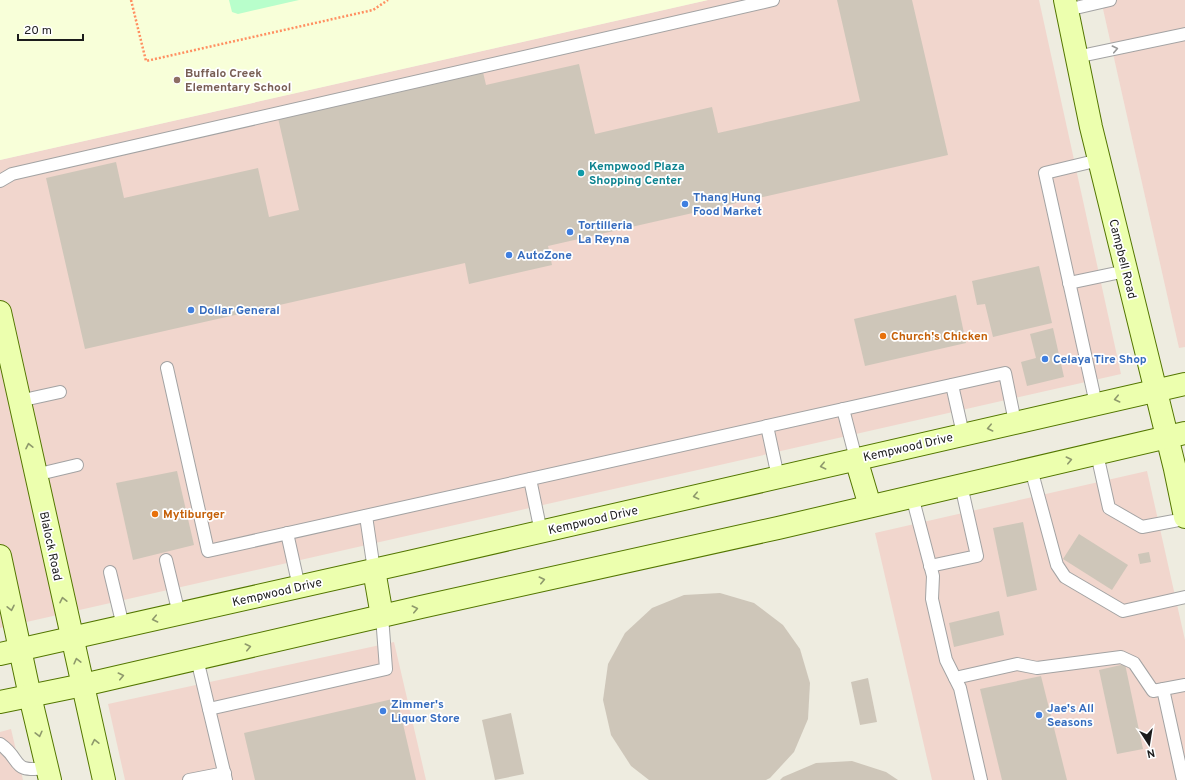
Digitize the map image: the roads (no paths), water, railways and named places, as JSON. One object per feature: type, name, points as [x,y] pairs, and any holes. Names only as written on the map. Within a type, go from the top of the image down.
[{"type":"main road","name":"Campbell Road","points":[[1066,5],[1091,127],[1155,390],[1176,435],[1185,518]]},
{"type":"main road","name":"Blalock Road","points":[[0,312],[104,780]]},
{"type":"main road","name":"Kempwood Drive","points":[[10,652],[1185,384]]},
{"type":"main road","points":[[0,702],[83,685],[1176,435]]},
{"type":"main road","points":[[856,459],[870,506]]},
{"type":"main road","points":[[0,556],[10,652],[30,696],[49,774]]},
{"type":"main road","points":[[374,570],[382,616]]},
{"type":"lane","points":[[0,181],[12,174],[773,0]]},
{"type":"lane","points":[[1066,5],[1110,0]]},
{"type":"lane","points":[[1076,57],[1185,34]]},
{"type":"lane","points":[[1096,404],[1045,173],[1099,160]]},
{"type":"lane","points":[[1070,283],[1126,271]]},
{"type":"lane","points":[[167,368],[208,551],[1005,373],[1015,422]]},
{"type":"lane","points":[[952,385],[963,434]]},
{"type":"lane","points":[[20,401],[60,392]]},
{"type":"lane","points":[[843,409],[856,459]]},
{"type":"lane","points":[[767,426],[778,477]]},
{"type":"lane","points":[[1097,454],[1110,508],[1142,528],[1185,518]]},
{"type":"lane","points":[[36,474],[77,465]]},
{"type":"lane","points":[[1031,469],[1057,565],[1065,577],[1123,611],[1185,597]]},
{"type":"lane","points":[[530,479],[541,532]]},
{"type":"lane","points":[[930,566],[977,556],[961,485]]},
{"type":"lane","points":[[912,496],[933,576],[932,599],[946,660],[960,688],[981,780]]},
{"type":"lane","points":[[366,516],[374,570]]},
{"type":"lane","points":[[287,533],[299,587]]},
{"type":"lane","points":[[166,560],[179,614]]},
{"type":"lane","points":[[110,572],[123,626]]},
{"type":"lane","points":[[209,709],[386,669],[382,616]]},
{"type":"lane","points":[[955,678],[1017,664],[1037,668],[1121,657],[1134,663],[1153,691],[1185,685]]},
{"type":"lane","points":[[189,780],[226,776],[197,659]]},
{"type":"lane","points":[[1163,689],[1183,780]]},
{"type":"lane","points":[[0,744],[6,748],[17,764],[22,768],[49,774]]},
{"type":"place","name":"Buffalo Creek Elementary School","points":[[177,80]]},
{"type":"place","name":"Kempwood Plaza Shopping Center","points":[[581,173]]},
{"type":"place","name":"Thang Hung Food Market","points":[[685,204]]},
{"type":"place","name":"Tortilleria La Reyna","points":[[570,232]]},
{"type":"place","name":"AutoZone","points":[[509,255]]},
{"type":"place","name":"Dollar General","points":[[191,310]]},
{"type":"place","name":"Church's Chicken","points":[[883,336]]},
{"type":"place","name":"Celaya Tire Shop","points":[[1045,359]]},
{"type":"place","name":"Mytiburger","points":[[155,514]]},
{"type":"place","name":"Zimmer's Liquor Store","points":[[383,711]]},
{"type":"place","name":"Jae's All Seasons","points":[[1039,715]]}]
